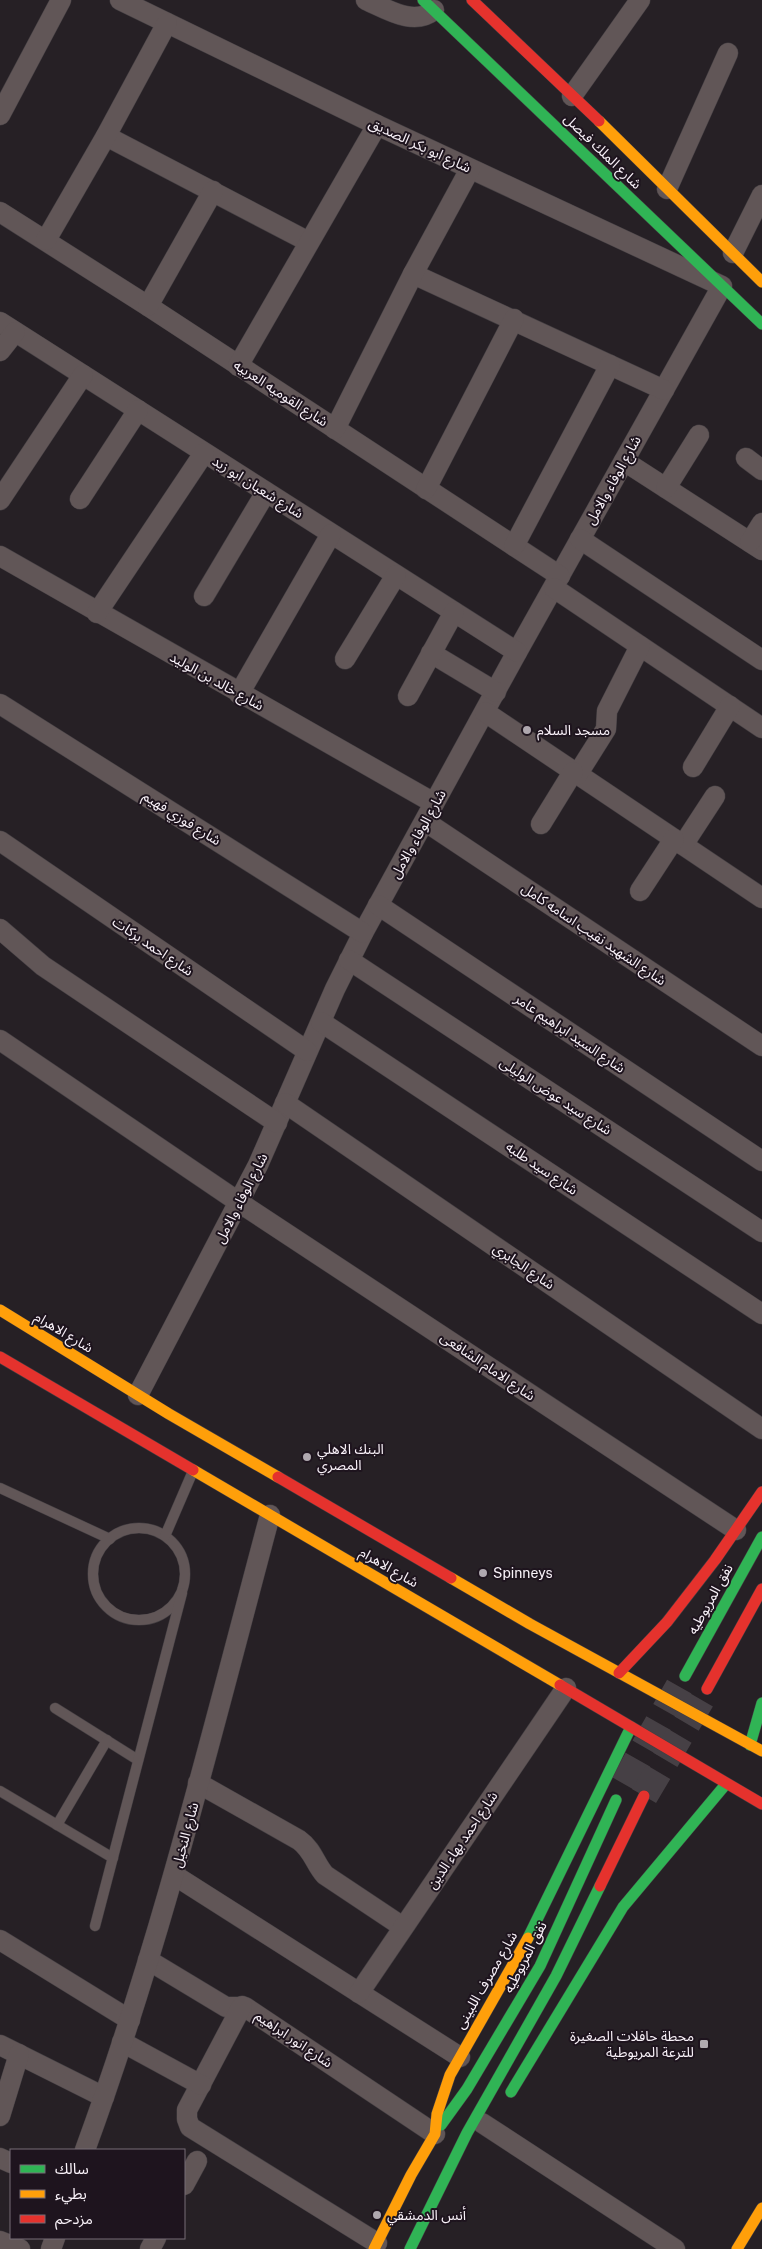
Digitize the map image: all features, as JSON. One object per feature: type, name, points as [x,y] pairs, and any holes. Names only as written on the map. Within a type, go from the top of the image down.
[{"type":"main road","name":"شارع الملك فيصل","points":[[472,0],[762,282]]},
{"type":"main road","name":"شارع الملك فيصل","points":[[431,3],[762,324]]},
{"type":"main road","name":"شارع الاهرام","points":[[0,1310],[138,1395],[530,1624],[762,1751]]},
{"type":"main road","name":"شارع الاهرام","points":[[0,1357],[762,1804]]},
{"type":"main road","points":[[619,1673],[667,1622],[762,1492]]},
{"type":"main road","name":"نفق المريوطيه","points":[[685,1676],[762,1536]]},
{"type":"main road","points":[[707,1689],[762,1589]]},
{"type":"main road","points":[[750,1745],[762,1703]]},
{"type":"main road","name":"شارع مصرف اللبينى","points":[[376,2246],[411,2174],[435,2134],[443,2095],[460,2057],[500,1990],[540,1915],[631,1727]]},
{"type":"main road","points":[[501,2105],[517,2084],[623,1907],[726,1784]]},
{"type":"main road","name":"نفق المريوطيه","points":[[435,2134],[467,2090],[540,1966],[620,1793]]},
{"type":"main road","points":[[410,2249],[479,2125],[556,1976],[644,1796]]},
{"type":"main road","points":[[736,2249],[762,2208]]},
{"type":"street","points":[[0,115],[62,0]]},
{"type":"street","name":"شارع ابو بكر الصديق","points":[[120,0],[377,125],[722,286]]},
{"type":"street","points":[[366,0],[395,13],[413,18],[427,16],[431,3]]},
{"type":"street","points":[[572,96],[640,0]]},
{"type":"street","points":[[46,240],[106,136],[167,22]]},
{"type":"street","points":[[667,189],[728,53]]},
{"type":"street","points":[[238,366],[377,125]]},
{"type":"street","points":[[106,136],[310,242]]},
{"type":"street","points":[[335,429],[413,274],[470,168]]},
{"type":"street","points":[[148,306],[213,191]]},
{"type":"street","points":[[733,253],[762,195]]},
{"type":"street","name":"شارع القوميه العربيه","points":[[0,212],[148,306],[514,546],[640,646],[762,728]]},
{"type":"street","points":[[413,274],[514,319],[664,390]]},
{"type":"street","name":"شارع الوفاء والامل","points":[[138,1395],[240,1203],[277,1123],[307,1051],[363,933],[426,822],[434,803],[517,652],[722,286]]},
{"type":"street","points":[[426,489],[514,319]]},
{"type":"street","points":[[0,352],[8,327]]},
{"type":"street","name":"شارع شعبان ابو زيد","points":[[8,327],[517,652]]},
{"type":"street","points":[[514,546],[610,365]]},
{"type":"street","points":[[0,500],[83,375]]},
{"type":"street","points":[[80,499],[138,410]]},
{"type":"street","points":[[666,488],[699,435]]},
{"type":"street","points":[[97,613],[204,453]]},
{"type":"street","points":[[746,458],[762,470]]},
{"type":"street","points":[[624,461],[756,546],[762,523]]},
{"type":"street","points":[[204,596],[266,492]]},
{"type":"street","points":[[239,694],[331,534]]},
{"type":"street","points":[[580,540],[762,660]]},
{"type":"street","name":"شارع خالد بن الوليد","points":[[0,556],[239,694],[434,803]]},
{"type":"street","points":[[345,659],[396,575]]},
{"type":"street","points":[[408,696],[454,612]]},
{"type":"street","points":[[541,824],[606,729],[607,711],[640,646]]},
{"type":"street","points":[[431,653],[496,692]]},
{"type":"street","name":"شارع فوزي فهيم","points":[[0,704],[363,933]]},
{"type":"street","points":[[693,767],[730,706]]},
{"type":"street","points":[[485,712],[762,898]]},
{"type":"street","points":[[640,891],[716,796]]},
{"type":"street","name":"شارع الشهيد نقيب اسامه كامل","points":[[426,822],[762,1046]]},
{"type":"street","name":"شارع احمد بركات","points":[[0,841],[307,1051]]},
{"type":"street","name":"شارع السيد ابراهيم عامر","points":[[378,905],[762,1161]]},
{"type":"street","points":[[0,929],[43,966],[277,1123]]},
{"type":"street","name":"شارع سيد عوض الوليلى","points":[[349,960],[762,1232]]},
{"type":"street","name":"شارع سيد طلبه","points":[[321,1022],[762,1314]]},
{"type":"street","name":"شارع الامام الشافعى","points":[[0,1040],[240,1203],[736,1530]]},
{"type":"street","name":"شارع الجابري","points":[[285,1103],[762,1429]]},
{"type":"street","name":"شارع النخيل","points":[[85,2149],[130,2020],[174,1875],[270,1515]]},
{"type":"street","name":"شارع احمد بهاء الدين","points":[[359,1993],[566,1688]]},
{"type":"street","points":[[198,1783],[299,1840],[312,1853],[325,1876],[403,1927]]},
{"type":"street","points":[[174,1875],[460,2057]]},
{"type":"street","points":[[0,1940],[130,2020]]},
{"type":"street","name":"شارع انور ابراهيم","points":[[148,1960],[226,2007],[242,2006],[435,2134]]},
{"type":"street","points":[[242,2006],[188,2110],[187,2119],[190,2127],[376,2246]]},
{"type":"street","points":[[122,2042],[200,2085]]},
{"type":"street","points":[[0,2046],[104,2098]]},
{"type":"street","points":[[0,2116],[19,2054]]},
{"type":"street","points":[[479,2125],[675,2249]]},
{"type":"street","points":[[185,2184],[197,2161]]},
{"type":"street","points":[[0,2241],[20,2249]]},
{"type":"lane","points":[[165,1536],[194,1470]]},
{"type":"lane","points":[[0,1488],[110,1538]]},
{"type":"lane","points":[[95,1926],[182,1593],[185,1571],[179,1551],[165,1536],[146,1528],[127,1530],[110,1538],[96,1558],[94,1569],[98,1592],[112,1611],[134,1619],[146,1619],[168,1610],[182,1593]]},
{"type":"lane","points":[[55,1708],[138,1760]]},
{"type":"lane","points":[[58,1825],[106,1740]]},
{"type":"lane","points":[[0,1791],[113,1858]]},
{"type":"tunnel","points":[[624,1784],[683,1680]]},
{"type":"tunnel","points":[[644,1796],[707,1689]]},
{"type":"traffic: fast","points":[[423,0],[762,324]]},
{"type":"traffic: fast","points":[[685,1676],[762,1537]]},
{"type":"traffic: fast","points":[[750,1745],[762,1703]]},
{"type":"traffic: fast","points":[[528,1938],[631,1727]]},
{"type":"traffic: fast","points":[[511,2092],[623,1907],[726,1784]]},
{"type":"traffic: fast","points":[[441,2125],[467,2089],[540,1966],[616,1800]]},
{"type":"traffic: fast","points":[[410,2249],[467,2133],[556,1976],[600,1886]]},
{"type":"traffic: slow","points":[[599,121],[762,282]]},
{"type":"traffic: slow","points":[[0,1310],[169,1414],[278,1477]]},
{"type":"traffic: slow","points":[[193,1470],[560,1685]]},
{"type":"traffic: slow","points":[[451,1578],[530,1624],[762,1751]]},
{"type":"traffic: slow","points":[[374,2249],[411,2175],[435,2134],[437,2114],[450,2075],[528,1938]]},
{"type":"traffic: slow","points":[[737,2249],[762,2208]]},
{"type":"traffic: jam","points":[[472,0],[599,121]]},
{"type":"traffic: jam","points":[[0,1357],[193,1470]]},
{"type":"traffic: jam","points":[[278,1477],[451,1578]]},
{"type":"traffic: jam","points":[[619,1673],[667,1622],[715,1560],[762,1492]]},
{"type":"traffic: jam","points":[[707,1689],[762,1589]]},
{"type":"traffic: jam","points":[[560,1685],[762,1804]]},
{"type":"traffic: jam","points":[[600,1886],[644,1796]]},
{"type":"place","name":"مسجد السلام","points":[[527,730]]},
{"type":"place","name":"البنك الاهلي المصري","points":[[307,1457]]},
{"type":"place","name":"Spinneys","points":[[483,1573]]},
{"type":"place","name":"محطة حافلات الصغيرة للترعة المريوطية","points":[[704,2044]]},
{"type":"place","name":"أنس الدمشقي","points":[[377,2215]]}]
